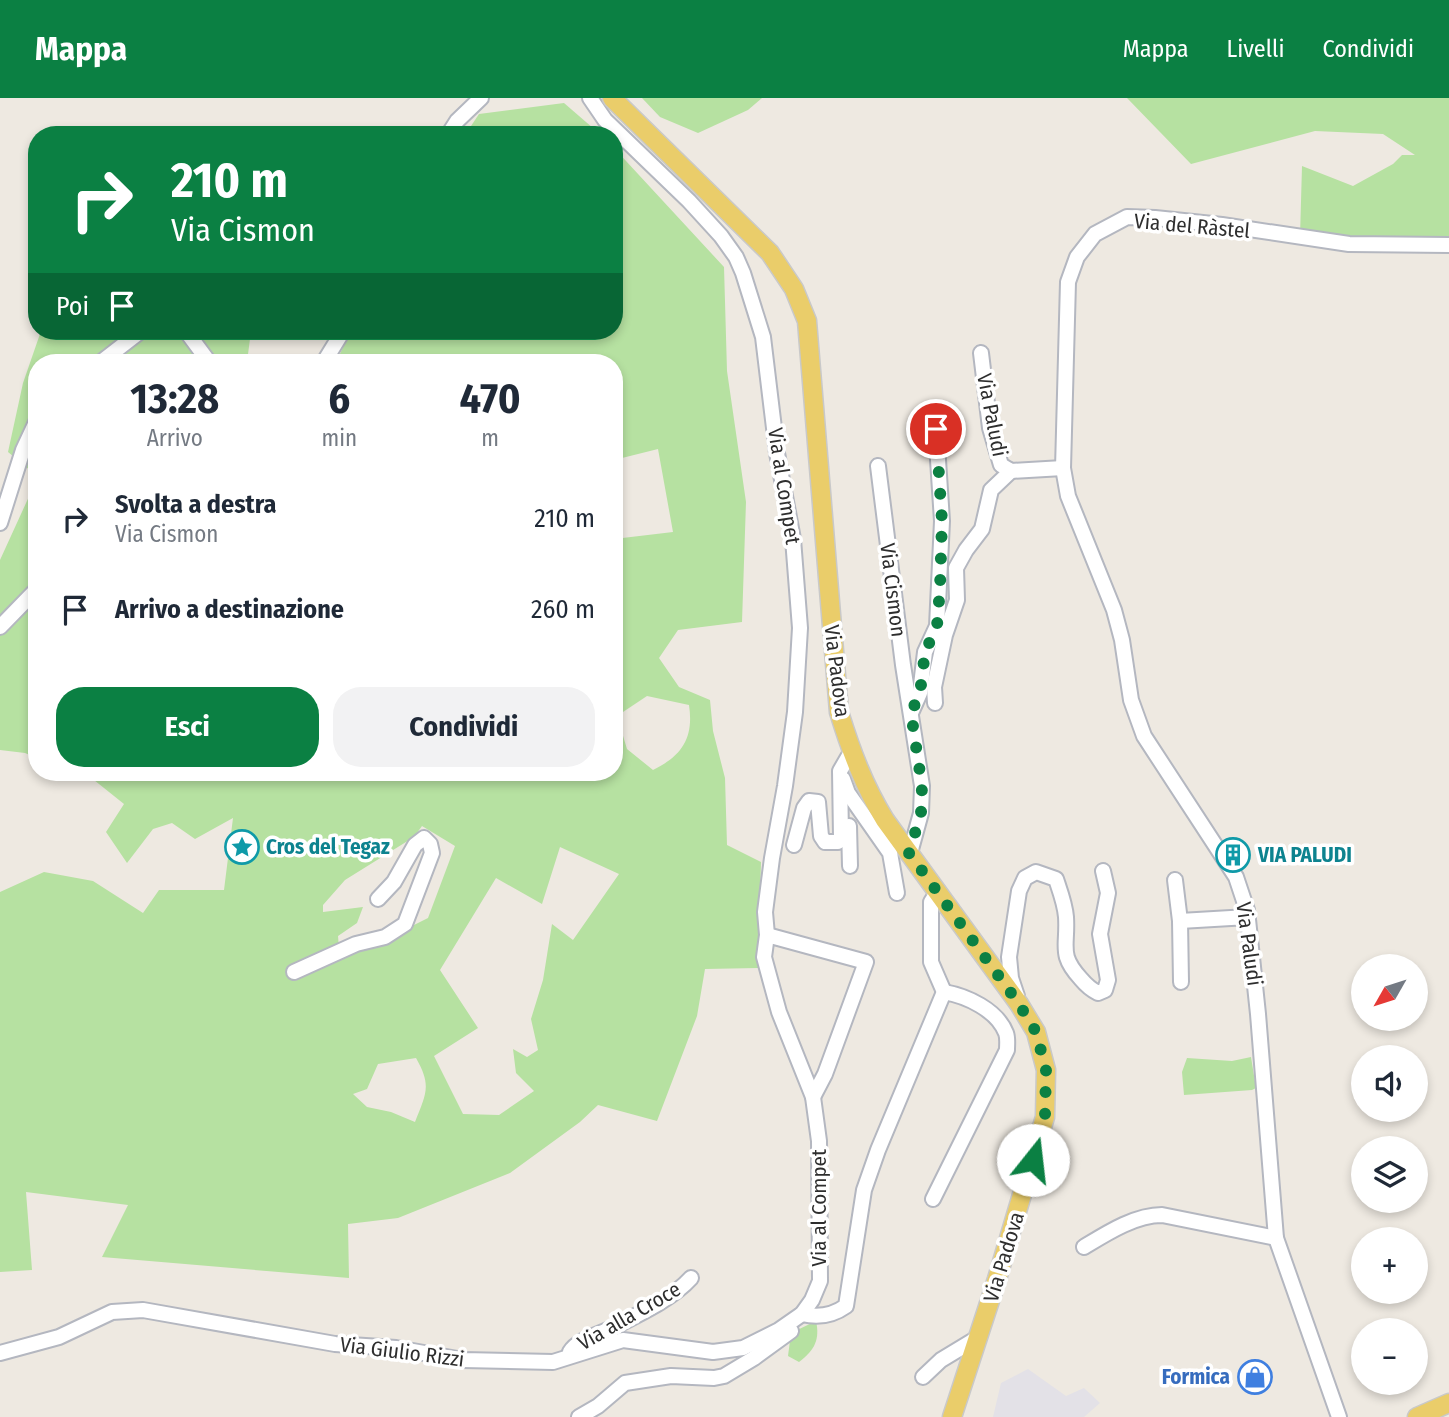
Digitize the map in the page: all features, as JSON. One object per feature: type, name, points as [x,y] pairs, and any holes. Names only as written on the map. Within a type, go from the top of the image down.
[{"type":"main road","name":"Via Padova","points":[[612,98],[770,254],[794,289],[807,321],[839,712],[851,752],[872,798],[1019,1004],[1036,1032],[1046,1070],[1045,1116],[953,1417]]},
{"type":"main road","points":[[1417,1417],[1449,1403]]},
{"type":"street","points":[[454,126],[481,98]]},
{"type":"street","name":"Via al Compet","points":[[590,98],[611,126]]},
{"type":"street","name":"Via al Compet","points":[[579,1417],[598,1406],[625,1384],[671,1376],[724,1376],[801,1324],[802,1314],[820,1281],[819,1141],[813,1097],[779,1012],[764,957],[767,935],[765,912],[795,712],[800,628],[793,539],[777,453],[763,337],[743,273],[721,236],[623,137]]},
{"type":"street","name":"Via del Ràstel","points":[[1063,468],[1068,282],[1077,257],[1095,234],[1128,217],[1155,218],[1349,244],[1449,244]]},
{"type":"street","points":[[111,354],[129,340]]},
{"type":"street","name":"Via Paludi","points":[[981,353],[995,450],[1001,465],[1012,471],[1063,468],[1068,496],[1114,610],[1122,640],[1131,700],[1144,736],[1236,877],[1242,892],[1248,918],[1258,1014],[1276,1238],[1339,1417]]},
{"type":"street","name":"Via Cismon","points":[[911,713],[920,693],[925,652],[937,626],[942,521],[936,429]]},
{"type":"street","points":[[0,523],[28,439]]},
{"type":"street","name":"Via Cismon","points":[[878,466],[922,786],[921,813],[909,853]]},
{"type":"street","name":"Via Paludi","points":[[935,703],[934,687],[945,635],[957,600],[956,568],[982,529],[991,490],[1012,471]]},
{"type":"street","points":[[0,627],[28,598]]},
{"type":"street","points":[[794,845],[804,808],[809,801],[818,802],[821,836],[825,842],[838,842],[841,837],[840,771],[851,752]]},
{"type":"street","points":[[840,771],[848,793],[890,853],[897,892]]},
{"type":"street","points":[[848,793],[850,866]]},
{"type":"street","points":[[294,972],[356,944],[385,937],[405,924],[432,853],[430,844],[424,838],[415,845],[399,874],[378,899]]},
{"type":"street","points":[[1019,1004],[1011,978],[1009,957],[1019,891],[1025,878],[1036,872],[1056,879],[1066,915],[1065,954],[1070,968],[1090,989],[1097,993],[1105,990],[1108,980],[1100,934],[1108,893],[1103,871]]},
{"type":"street","points":[[1175,880],[1180,921],[1181,982]]},
{"type":"street","points":[[802,1314],[816,1317],[846,1306],[864,1190],[944,992],[931,962],[932,902],[938,891]]},
{"type":"street","points":[[1180,921],[1248,918]]},
{"type":"street","points":[[767,935],[866,962],[825,1074],[813,1097]]},
{"type":"street","points":[[933,1199],[1007,1050],[1007,1035],[996,1016],[959,995],[944,992]]},
{"type":"street","points":[[1084,1247],[1110,1231],[1150,1215],[1162,1215],[1276,1238]]},
{"type":"street","name":"Via alla Croce","points":[[567,1356],[574,1346],[681,1289],[691,1278]]},
{"type":"street","name":"Via Giulio Rizzi","points":[[0,1353],[60,1337],[112,1312],[143,1310],[335,1344],[396,1348],[463,1360],[553,1362],[623,1340],[712,1352],[743,1348],[779,1330],[802,1314]]},
{"type":"street","points":[[923,1377],[940,1360],[979,1337]]},
{"type":"shaded area","points":[[1028,1369],[1066,1396],[1084,1388],[1100,1403],[1084,1417],[993,1417],[1001,1383]]},
{"type":"green space","points":[[642,98],[762,98],[748,110],[698,133],[660,117]]},
{"type":"green space","points":[[1127,98],[1449,98],[1449,253],[1300,237],[1302,166],[1353,186],[1393,164],[1402,155],[1415,155],[1383,134],[1315,131],[1191,164]]},
{"type":"green space","points":[[564,103],[591,126],[471,126],[479,114]]},
{"type":"green space","points":[[623,158],[724,267],[727,371],[746,502],[742,622],[678,630],[659,658],[679,687],[710,700],[713,731],[725,778],[727,845],[761,862],[758,968],[705,969],[697,1016],[657,1121],[598,1105],[580,1122],[510,1173],[398,1218],[348,1224],[349,1278],[102,1257],[128,1205],[26,1192],[32,1270],[0,1272],[0,892],[44,872],[93,881],[143,913],[159,890],[224,890],[233,818],[195,839],[172,823],[153,829],[127,863],[106,832],[124,804],[95,781],[623,781],[623,736],[627,749],[653,770],[672,759],[684,745],[690,727],[689,705],[647,696],[623,712],[623,538],[673,532],[658,449],[623,458],[623,354],[340,354],[347,340],[623,340]],"holes":[[[422,826],[455,846],[428,918],[364,950],[339,948],[338,936],[357,923],[363,907],[323,912],[323,905],[345,880],[414,837]],[[560,847],[619,874],[573,940],[552,924],[543,980],[531,1019],[538,1050],[527,1057],[513,1049],[516,1073],[534,1091],[499,1115],[463,1114],[434,1056],[478,1028],[440,970],[496,878],[542,904]],[[416,1058],[424,1076],[426,1090],[415,1122],[391,1112],[367,1107],[353,1094],[367,1089],[378,1064]]]},
{"type":"green space","points":[[38,340],[250,340],[248,354],[33,354]]},
{"type":"green space","points":[[28,369],[28,469],[8,452]]},
{"type":"green space","points":[[28,499],[28,754],[0,750],[0,560]]},
{"type":"green space","points":[[1251,1057],[1256,1088],[1184,1095],[1182,1072],[1187,1058],[1232,1061]]},
{"type":"green space","points":[[816,1321],[817,1339],[809,1353],[799,1362],[788,1356],[791,1333]]},
{"type":"place","name":"Cros del Tegaz","points":[[242,847]]},
{"type":"place","name":"VIA PALUDI","points":[[1233,855]]},
{"type":"place","name":"Formica","points":[[1255,1377]]},
{"type":"route","points":[[936,429],[942,521],[940,588],[937,626],[925,652],[920,693],[911,713],[922,786],[921,813],[909,853],[1019,1004],[1036,1032],[1046,1070],[1045,1116],[1033,1160]]}]
